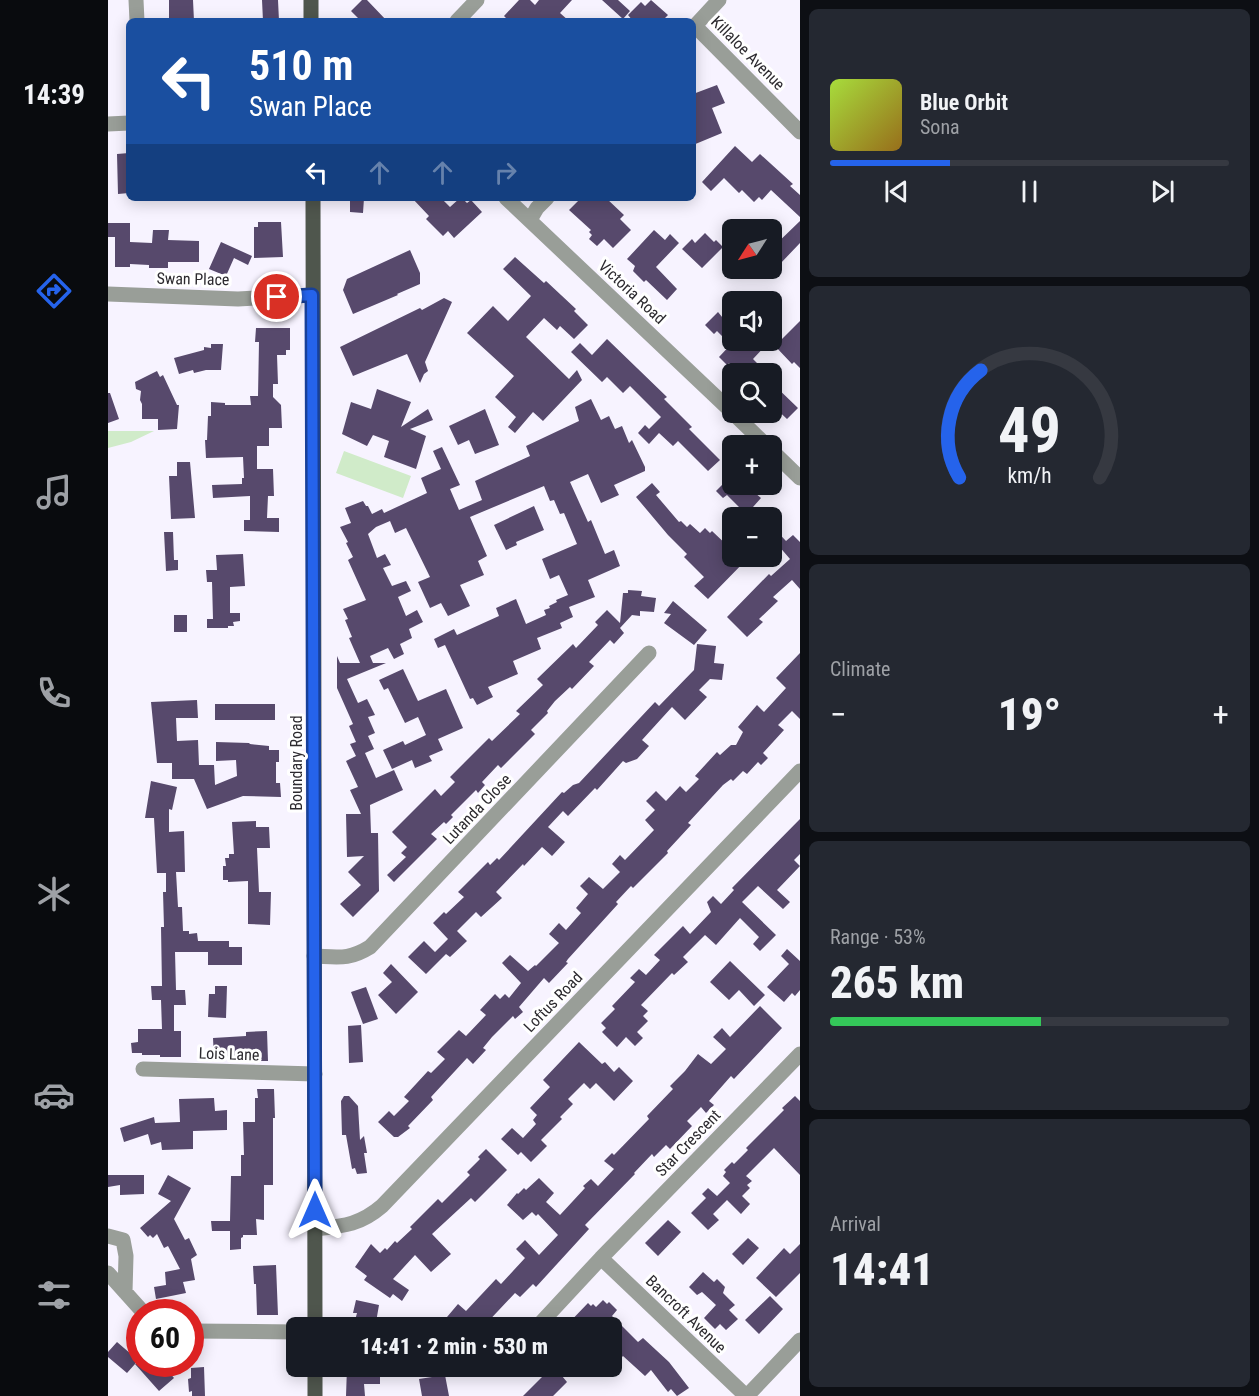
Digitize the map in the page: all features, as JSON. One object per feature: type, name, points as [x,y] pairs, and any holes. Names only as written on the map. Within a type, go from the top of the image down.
[{"type":"main road","points":[[311,0],[311,18]]},
{"type":"main road","name":"Boundary Road","points":[[313,201],[315,1317]]},
{"type":"main road","points":[[315,1377],[315,1396]]},
{"type":"street","points":[[136,0],[137,18]]},
{"type":"street","points":[[460,18],[477,0]]},
{"type":"street","points":[[696,25],[719,0]]},
{"type":"street","name":"Killaloe Avenue","points":[[696,29],[800,132]]},
{"type":"street","points":[[108,124],[126,123]]},
{"type":"street","name":"Victoria Road","points":[[509,201],[722,402]]},
{"type":"street","points":[[530,220],[543,201]]},
{"type":"street","name":"Swan Place","points":[[108,294],[238,299],[312,295]]},
{"type":"street","name":"Victoria Road","points":[[743,423],[756,435]]},
{"type":"street","points":[[782,461],[800,478]]},
{"type":"street","name":"Lutanda Close","points":[[314,956],[356,955],[370,947],[650,653]]},
{"type":"street","name":"Loftus Road","points":[[315,1229],[349,1225],[368,1217],[382,1206],[800,771]]},
{"type":"street","name":"Star Crescent","points":[[546,1317],[800,1054]]},
{"type":"street","name":"Lois Lane","points":[[143,1069],[315,1074]]},
{"type":"street","points":[[108,1236],[123,1239],[126,1256],[125,1292]]},
{"type":"street","name":"Bancroft Avenue","points":[[601,1258],[747,1396]]},
{"type":"street","points":[[108,1273],[131,1299]]},
{"type":"street","points":[[204,1331],[286,1332]]},
{"type":"street","points":[[747,1396],[800,1340]]},
{"type":"green space","points":[[108,431],[154,431],[131,442],[108,448]]},
{"type":"green space","points":[[344,451],[411,476],[403,498],[336,473]]},
{"type":"building","points":[[169,0],[193,0],[194,18],[169,18]]},
{"type":"building","points":[[262,0],[278,0],[279,18],[263,18]]},
{"type":"building","points":[[362,0],[367,0],[384,18],[358,18],[351,11]]},
{"type":"building","points":[[519,0],[530,0],[535,5],[539,0],[572,0],[560,13],[566,18],[506,18],[504,16]]},
{"type":"building","points":[[602,0],[618,0],[630,11],[622,18]]},
{"type":"building","points":[[651,0],[668,15],[665,18],[630,18],[628,15],[641,2],[645,6]]},
{"type":"building","points":[[717,85],[725,103],[712,108],[722,133],[696,144],[696,93]]},
{"type":"building","points":[[735,146],[752,162],[760,154],[793,184],[790,186],[800,195],[800,217],[771,190],[762,200],[759,197],[754,202],[742,190],[739,193],[724,178],[711,191],[702,182]]},
{"type":"building","points":[[126,153],[126,193],[118,194],[117,154]]},
{"type":"building","points":[[350,201],[364,201],[363,213],[350,212]]},
{"type":"building","points":[[415,201],[444,201],[450,207],[457,201],[467,203],[472,201],[482,212],[454,238],[448,231],[443,236],[426,219],[429,216]]},
{"type":"building","points":[[578,201],[609,201],[624,215],[620,219],[631,230],[613,248],[604,239],[597,246],[589,239],[592,235],[589,232],[591,230],[569,210]]},
{"type":"building","points":[[800,221],[800,243],[782,262],[782,238]]},
{"type":"building","points":[[258,222],[281,222],[283,257],[254,258],[254,227],[258,227]]},
{"type":"building","points":[[108,223],[130,223],[130,242],[152,243],[153,230],[169,230],[168,240],[199,241],[199,262],[168,262],[168,268],[149,268],[149,265],[130,264],[130,267],[115,267],[115,237],[108,237]]},
{"type":"building","points":[[654,230],[665,240],[670,234],[679,243],[656,267],[677,289],[667,300],[633,271],[635,266],[627,259]]},
{"type":"building","points":[[705,233],[714,242],[716,240],[722,248],[702,268],[682,249],[692,239],[695,243]]},
{"type":"building","points":[[221,242],[252,256],[248,265],[234,258],[226,276],[209,269]]},
{"type":"building","points":[[410,250],[420,273],[420,284],[353,314],[343,290],[347,279]]},
{"type":"building","points":[[515,257],[544,283],[546,281],[576,309],[574,311],[588,325],[574,339],[560,326],[557,330],[544,318],[526,337],[569,379],[577,370],[582,380],[543,421],[533,412],[515,433],[508,427],[516,417],[495,397],[514,376],[467,333],[493,306],[508,321],[531,296],[503,269]]},
{"type":"building","points":[[444,298],[452,302],[425,362],[428,371],[420,383],[407,354],[353,376],[340,347]]},
{"type":"building","points":[[718,312],[722,317],[722,336],[717,331],[714,334],[705,325]]},
{"type":"building","points":[[800,321],[800,368],[794,362],[792,364],[780,351],[782,351],[782,339]]},
{"type":"building","points":[[256,328],[290,328],[290,350],[286,350],[286,355],[277,355],[278,384],[273,384],[273,397],[281,405],[282,428],[269,428],[269,446],[257,446],[257,469],[273,469],[274,496],[268,496],[267,518],[279,518],[279,532],[244,531],[244,520],[250,520],[250,496],[213,498],[212,485],[242,484],[243,457],[206,458],[205,440],[207,440],[208,416],[211,416],[211,402],[225,403],[225,405],[251,405],[250,396],[258,396],[259,342],[255,342]]},
{"type":"building","points":[[607,339],[667,397],[664,399],[692,427],[689,429],[720,460],[708,471],[678,441],[673,446],[659,433],[649,444],[638,433],[645,425],[649,429],[661,417],[630,386],[623,393],[607,377],[602,382],[571,352],[580,343],[592,355]]},
{"type":"building","points":[[211,344],[223,344],[221,370],[194,373],[193,370],[179,374],[174,358],[204,350],[204,347],[211,348]]},
{"type":"building","points":[[725,351],[760,351],[753,359],[757,363],[725,363],[719,357]]},
{"type":"building","points":[[157,371],[160,377],[163,375],[179,405],[177,429],[158,430],[158,419],[142,419],[141,391],[136,389],[135,382]]},
{"type":"building","points":[[377,389],[411,402],[401,427],[428,409],[433,420],[410,429],[426,436],[416,469],[384,457],[389,441],[373,435],[367,446],[342,434],[351,402],[371,409]]},
{"type":"building","points":[[108,393],[110,393],[119,419],[108,423]]},
{"type":"building","points":[[782,393],[798,408],[787,419],[782,414]]},
{"type":"building","points":[[591,399],[601,420],[609,416],[615,429],[622,426],[629,443],[632,440],[645,467],[645,471],[614,485],[619,495],[601,503],[588,474],[570,482],[588,522],[591,520],[605,554],[614,550],[620,566],[588,580],[595,597],[569,607],[573,617],[560,623],[562,628],[537,638],[541,649],[513,661],[518,674],[488,687],[493,697],[477,705],[473,698],[470,699],[445,645],[438,648],[434,639],[454,629],[457,635],[499,616],[496,608],[516,599],[526,624],[546,615],[544,610],[550,608],[549,606],[557,602],[556,600],[568,595],[559,575],[550,579],[542,559],[577,544],[564,513],[560,514],[554,500],[550,501],[544,486],[470,517],[487,556],[478,561],[484,575],[460,585],[470,606],[448,616],[441,603],[430,608],[418,582],[430,577],[406,528],[395,533],[390,521],[376,527],[368,534],[377,558],[385,554],[391,565],[383,568],[392,586],[406,581],[411,591],[398,597],[406,616],[417,610],[423,622],[409,629],[412,638],[400,644],[404,654],[394,659],[388,648],[370,656],[373,663],[386,663],[347,679],[358,703],[367,699],[375,715],[368,717],[375,733],[368,736],[374,749],[365,753],[376,778],[394,770],[403,790],[370,805],[371,833],[378,833],[379,891],[353,917],[340,904],[361,885],[348,872],[364,856],[347,857],[346,814],[361,814],[350,790],[358,787],[346,761],[356,756],[350,744],[356,742],[349,726],[353,724],[337,688],[337,656],[340,663],[360,663],[349,638],[352,637],[343,609],[366,600],[348,560],[353,557],[340,527],[351,523],[345,508],[363,501],[372,514],[382,509],[384,513],[427,493],[421,478],[441,469],[433,451],[442,447],[460,485],[450,489],[459,510],[482,500],[475,481],[530,456],[526,446],[579,421],[575,407]]},
{"type":"building","points":[[485,409],[499,445],[475,454],[469,440],[458,445],[449,426]]},
{"type":"building","points":[[177,462],[190,462],[195,518],[171,519],[169,476],[177,476]]},
{"type":"building","points":[[652,483],[660,492],[656,495],[679,522],[681,521],[687,527],[690,524],[700,533],[705,528],[710,533],[712,531],[722,540],[722,567],[739,567],[708,599],[694,586],[704,577],[684,557],[687,554],[636,497]]},
{"type":"building","points":[[722,485],[722,495],[727,495],[723,498],[716,491]]},
{"type":"building","points":[[727,495],[757,495],[761,498],[753,507],[739,507]]},
{"type":"building","points":[[534,506],[544,530],[516,542],[517,545],[506,550],[494,525]]},
{"type":"building","points":[[164,532],[173,532],[174,560],[178,560],[178,570],[166,571]]},
{"type":"building","points":[[793,535],[800,542],[800,589],[792,580],[773,597],[778,601],[759,619],[763,622],[747,637],[727,617],[769,574],[771,576],[790,559],[782,550],[782,537],[786,541]]},
{"type":"building","points":[[243,554],[245,586],[230,587],[230,613],[240,613],[240,621],[233,622],[234,626],[228,626],[228,628],[207,628],[207,619],[213,619],[212,582],[207,582],[206,570],[217,570],[216,555]]},
{"type":"building","points":[[628,590],[642,591],[641,596],[656,598],[654,612],[640,611],[640,616],[632,615],[620,628],[624,633],[614,644],[610,640],[589,662],[594,666],[572,689],[570,687],[555,701],[547,711],[548,713],[531,730],[535,734],[501,768],[498,765],[482,782],[485,785],[478,793],[476,790],[451,815],[453,817],[446,824],[444,822],[431,834],[437,839],[394,882],[387,875],[406,857],[401,853],[407,847],[392,832],[435,789],[441,796],[455,782],[450,777],[489,738],[492,741],[520,714],[516,711],[543,685],[537,679],[573,644],[576,648],[598,625],[595,622],[607,610],[620,623],[623,593],[628,593]]},
{"type":"building","points":[[673,601],[707,630],[694,645],[664,623],[671,614],[664,613]]},
{"type":"building","points":[[174,615],[187,615],[187,632],[174,632]]},
{"type":"building","points":[[697,644],[716,646],[714,663],[724,664],[722,680],[710,679],[699,690],[707,697],[685,720],[672,707],[642,740],[649,746],[637,759],[626,763],[623,761],[597,790],[595,788],[568,816],[563,811],[548,827],[565,842],[552,856],[542,847],[524,866],[523,864],[496,892],[502,898],[481,917],[476,912],[457,931],[467,941],[450,957],[446,954],[426,974],[408,957],[424,941],[435,952],[448,939],[433,923],[464,897],[458,892],[488,862],[490,865],[497,858],[499,860],[562,792],[564,793],[579,783],[655,702],[659,706],[694,670]]},
{"type":"building","points":[[800,653],[800,719],[792,711],[778,725],[784,730],[763,753],[768,758],[761,765],[758,762],[747,774],[743,771],[733,781],[731,779],[723,785],[688,823],[691,825],[667,851],[668,853],[616,902],[618,904],[568,959],[566,962],[568,963],[549,983],[544,978],[519,1007],[523,1012],[515,1019],[513,1016],[492,1037],[483,1048],[486,1050],[473,1064],[467,1058],[431,1097],[433,1100],[408,1126],[410,1128],[398,1137],[394,1137],[378,1122],[389,1111],[394,1116],[409,1101],[404,1097],[428,1071],[431,1073],[445,1059],[437,1052],[459,1030],[466,1036],[486,1015],[480,1010],[495,994],[500,999],[505,994],[509,998],[521,983],[502,963],[510,955],[528,971],[559,943],[549,934],[559,923],[566,930],[581,913],[576,908],[588,894],[580,886],[589,877],[603,889],[620,872],[612,864],[620,855],[625,860],[654,830],[645,820],[655,810],[646,801],[656,791],[666,801],[680,786],[686,792],[699,779],[695,776],[717,752],[720,755],[731,745],[736,745],[743,732],[738,727],[757,705],[764,712],[786,688],[776,678]]},
{"type":"building","points":[[403,669],[418,701],[446,689],[463,728],[438,739],[443,750],[429,756],[432,761],[415,768],[412,760],[392,769],[383,750],[403,741],[405,745],[426,735],[418,717],[405,723],[388,688],[384,690],[379,680]]},
{"type":"building","points":[[197,700],[198,718],[176,718],[177,741],[198,740],[199,765],[214,765],[215,785],[237,776],[236,760],[216,761],[216,742],[269,746],[269,750],[279,750],[279,762],[276,762],[276,783],[280,783],[281,797],[243,796],[207,809],[194,779],[172,779],[172,763],[157,763],[151,702]]},
{"type":"building","points":[[215,704],[275,704],[275,720],[215,720]]},
{"type":"building","points":[[151,781],[177,787],[172,810],[169,809],[169,832],[184,831],[185,872],[176,872],[178,907],[182,907],[183,931],[189,931],[189,934],[197,933],[198,941],[229,941],[229,947],[242,947],[242,965],[208,965],[208,952],[175,952],[176,990],[185,990],[186,1005],[174,1005],[174,1031],[181,1031],[181,1057],[132,1053],[131,1043],[138,1042],[138,1029],[162,1029],[161,1000],[152,1000],[151,986],[162,986],[161,927],[164,927],[163,892],[166,892],[166,873],[157,873],[154,818],[145,818]]},
{"type":"building","points":[[800,819],[800,854],[794,860],[800,866],[777,890],[790,902],[783,909],[758,886],[742,902],[776,935],[760,951],[753,944],[759,937],[740,918],[716,945],[705,935],[683,957],[688,962],[674,975],[672,973],[641,1005],[648,1011],[643,1016],[648,1021],[637,1032],[643,1038],[635,1046],[626,1037],[617,1047],[602,1032],[606,1028],[601,1023],[615,1009],[612,1006],[635,982],[630,978],[639,969],[646,975],[660,960],[654,955],[683,926],[690,934],[711,912],[707,902],[713,896],[721,904],[734,890],[732,888]]},
{"type":"building","points":[[256,821],[256,827],[269,827],[270,848],[257,848],[259,892],[271,892],[270,925],[248,924],[248,881],[223,880],[225,858],[229,858],[229,854],[234,854],[232,822]]},
{"type":"building","points":[[787,949],[800,961],[800,990],[795,996],[792,993],[784,1002],[767,987],[789,964],[781,956]]},
{"type":"building","points":[[730,961],[765,995],[754,1006],[739,990],[729,1000],[710,982]]},
{"type":"building","points":[[391,964],[418,992],[396,1014],[378,995],[392,982],[383,973]]},
{"type":"building","points":[[215,986],[227,986],[226,1018],[208,1017],[209,994],[215,994]]},
{"type":"building","points":[[366,987],[378,1019],[363,1024],[351,992]]},
{"type":"building","points":[[760,1006],[782,1028],[734,1079],[731,1076],[709,1101],[714,1105],[706,1113],[701,1107],[687,1121],[692,1126],[670,1149],[666,1145],[654,1157],[652,1154],[585,1225],[589,1229],[536,1287],[533,1284],[520,1297],[515,1293],[492,1317],[447,1317],[458,1304],[466,1311],[496,1279],[501,1284],[525,1258],[516,1249],[525,1240],[539,1255],[558,1235],[538,1214],[536,1216],[532,1212],[523,1220],[507,1205],[517,1193],[524,1188],[526,1190],[539,1178],[554,1193],[546,1202],[560,1215],[591,1179],[598,1186],[614,1169],[604,1161],[612,1153],[614,1155],[649,1119],[647,1116],[673,1089],[670,1086],[698,1054],[711,1064],[726,1049],[713,1037],[722,1028],[730,1037]]},
{"type":"building","points":[[361,1025],[363,1062],[349,1063],[348,1026]]},
{"type":"building","points":[[267,1031],[268,1061],[247,1061],[247,1058],[214,1059],[213,1038],[246,1036],[246,1032]]},
{"type":"building","points":[[579,1042],[602,1064],[605,1062],[614,1072],[619,1067],[633,1081],[614,1101],[596,1083],[590,1089],[584,1083],[568,1099],[573,1104],[560,1117],[562,1119],[541,1140],[547,1146],[531,1162],[521,1152],[518,1155],[501,1139],[512,1128],[523,1138],[536,1124],[533,1120],[537,1115],[530,1108],[550,1087],[543,1080]]},
{"type":"building","points":[[257,1089],[274,1089],[273,1185],[264,1185],[264,1220],[256,1219],[257,1235],[243,1235],[241,1249],[230,1250],[230,1231],[212,1231],[211,1221],[230,1221],[231,1176],[241,1176],[241,1155],[244,1155],[243,1122],[255,1122]]},
{"type":"building","points":[[344,1096],[349,1096],[358,1106],[360,1140],[364,1136],[367,1153],[364,1153],[367,1173],[357,1174],[355,1168],[352,1169],[346,1135],[342,1135],[341,1101]]},
{"type":"building","points":[[795,1096],[800,1101],[800,1175],[774,1148],[746,1176],[752,1181],[747,1185],[750,1188],[742,1196],[750,1204],[741,1214],[727,1200],[713,1214],[719,1220],[708,1230],[691,1213],[706,1198],[702,1194],[708,1188],[717,1196],[730,1183],[723,1176],[726,1172],[724,1170],[748,1150],[746,1148]]},
{"type":"building","points":[[214,1098],[215,1111],[227,1110],[227,1130],[193,1131],[193,1149],[162,1150],[161,1142],[151,1145],[148,1134],[124,1142],[120,1128],[154,1117],[155,1123],[180,1122],[179,1099]]},
{"type":"building","points":[[486,1149],[507,1170],[475,1202],[471,1198],[432,1234],[451,1254],[431,1272],[415,1255],[393,1279],[409,1290],[402,1301],[393,1294],[390,1298],[364,1280],[367,1276],[355,1267],[371,1244],[380,1253],[385,1248],[387,1250],[395,1241],[397,1243],[438,1199],[442,1203],[470,1175],[467,1172]]},
{"type":"building","points":[[108,1175],[144,1175],[144,1194],[120,1195],[120,1185],[108,1187]]},
{"type":"building","points":[[168,1175],[191,1188],[174,1219],[185,1240],[189,1238],[197,1255],[191,1259],[195,1280],[183,1282],[186,1293],[156,1299],[154,1287],[166,1285],[165,1272],[180,1269],[168,1246],[164,1248],[157,1234],[153,1238],[150,1235],[148,1237],[140,1228],[171,1201],[158,1194]]},
{"type":"building","points":[[668,1220],[681,1232],[658,1256],[645,1243]]},
{"type":"building","points":[[748,1238],[759,1248],[743,1265],[732,1254]]},
{"type":"building","points":[[800,1244],[800,1273],[776,1297],[756,1278],[784,1248],[790,1254]]},
{"type":"building","points":[[276,1265],[278,1315],[257,1315],[253,1266]]},
{"type":"building","points":[[703,1272],[714,1282],[717,1279],[725,1287],[723,1293],[735,1305],[729,1310],[738,1319],[726,1330],[720,1324],[715,1329],[704,1318],[716,1305],[702,1292],[697,1295],[689,1287]]},
{"type":"building","points":[[770,1296],[783,1309],[759,1334],[745,1320]]},
{"type":"building","points":[[356,1300],[379,1305],[377,1317],[356,1317],[357,1313],[353,1313]]},
{"type":"building","points":[[603,1300],[607,1304],[609,1302],[617,1310],[613,1317],[575,1317],[588,1303],[596,1307]]},
{"type":"building","points":[[622,1326],[638,1342],[643,1338],[669,1362],[689,1388],[677,1396],[671,1389],[668,1392],[651,1370],[645,1376],[623,1356]]},
{"type":"building","points":[[117,1342],[126,1350],[126,1372],[108,1357],[108,1352]]},
{"type":"building","points":[[204,1367],[205,1396],[192,1396],[192,1391],[189,1392],[188,1379],[204,1377]]},
{"type":"building","points":[[147,1377],[173,1377],[174,1378],[159,1391]]},
{"type":"building","points":[[347,1377],[380,1377],[380,1384],[364,1384],[365,1396],[346,1396]]},
{"type":"building","points":[[445,1377],[449,1396],[422,1396],[419,1379]]},
{"type":"building","points":[[542,1377],[563,1377],[567,1382],[553,1396],[523,1396]]},
{"type":"route","points":[[277,297],[312,295],[315,1210]]}]
